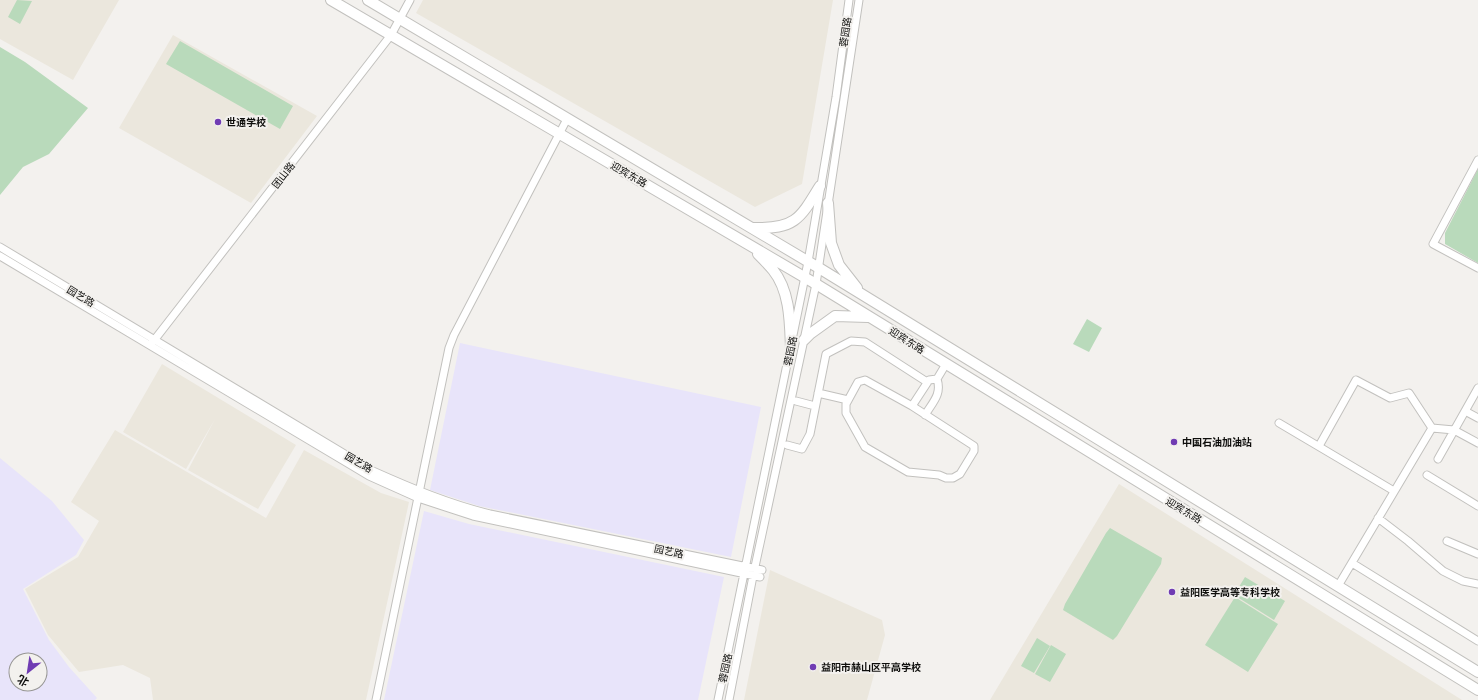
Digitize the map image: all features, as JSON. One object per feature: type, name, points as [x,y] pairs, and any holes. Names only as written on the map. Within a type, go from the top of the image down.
[{"type":"highway","name":"迎宾东路","points":[[331,0],[816,284],[1478,690]]},
{"type":"highway","name":"迎宾东路","points":[[368,0],[862,294],[1478,672]]},
{"type":"highway","points":[[791,348],[790,317],[784,290],[774,270],[745,243],[750,227],[772,228],[790,224],[806,210],[820,186]]},
{"type":"highway","points":[[828,203],[831,243],[839,265],[862,294]]},
{"type":"highway","points":[[881,324],[889,311]]},
{"type":"highway","points":[[804,340],[835,316],[869,317]]},
{"type":"highway","points":[[1112,465],[1119,452]]},
{"type":"street","name":"团山路","points":[[152,343],[391,35],[410,0]]},
{"type":"street","name":"蓉园路","points":[[718,700],[746,571],[808,262],[836,97],[849,0]]},
{"type":"street","name":"蓉园路","points":[[729,700],[758,573],[816,284],[859,0]]},
{"type":"street","points":[[376,700],[452,341],[568,118]]},
{"type":"street","points":[[1478,160],[1433,244],[1478,268]]},
{"type":"street","name":"园艺路","points":[[0,247],[152,343]]},
{"type":"street","name":"园艺路","points":[[0,256],[372,471],[419,495],[490,514],[758,573]]},
{"type":"street","points":[[787,445],[802,449],[810,434],[826,354],[851,341],[865,342],[927,382]]},
{"type":"street","points":[[925,415],[939,393],[937,379],[946,364]]},
{"type":"street","points":[[912,406],[927,382],[929,380],[937,379]]},
{"type":"street","points":[[865,380],[912,406],[925,415],[974,446],[974,451],[960,474],[952,478],[946,478],[939,475],[908,472],[865,447],[846,413],[846,404],[858,382],[865,380]]},
{"type":"street","points":[[1319,446],[1356,380],[1390,398],[1409,393],[1432,428]]},
{"type":"street","points":[[1438,459],[1478,388]]},
{"type":"street","points":[[818,393],[848,400]]},
{"type":"street","points":[[796,401],[816,406]]},
{"type":"street","points":[[1465,411],[1478,418]]},
{"type":"street","points":[[1279,423],[1394,491]]},
{"type":"street","points":[[1432,428],[1454,430],[1478,443]]},
{"type":"street","points":[[1338,586],[1432,428]]},
{"type":"street","points":[[1427,475],[1478,506]]},
{"type":"street","points":[[1378,518],[1443,571],[1463,581],[1478,584]]},
{"type":"street","points":[[1446,541],[1478,554]]},
{"type":"street","points":[[1352,563],[1478,641]]},
{"type":"shaded area","points":[[0,0],[119,0],[73,80],[0,39]]},
{"type":"shaded area","points":[[423,0],[833,0],[802,184],[755,207],[416,13]]},
{"type":"shaded area","name":"世通学校","points":[[173,35],[317,116],[251,203],[119,128]]},
{"type":"shaded area","points":[[460,343],[761,407],[731,557],[479,506],[430,490]]},
{"type":"shaded area","points":[[162,364],[296,445],[258,509],[188,470],[215,419],[186,469],[123,432]]},
{"type":"shaded area","points":[[115,430],[266,518],[304,450],[381,493],[409,502],[366,700],[153,700],[150,678],[123,665],[79,672],[48,635],[25,589],[78,557],[99,521],[71,502]]},
{"type":"shaded area","points":[[0,458],[52,501],[84,540],[76,555],[23,589],[49,640],[69,667],[97,698],[95,700],[0,700]]},
{"type":"shaded area","name":"益阳医学高等专科学校","points":[[1119,484],[1462,700],[990,700]]},
{"type":"shaded area","points":[[424,511],[469,524],[724,577],[698,700],[384,700]]},
{"type":"shaded area","name":"益阳市赫山区平高学校","points":[[770,570],[882,620],[885,635],[867,700],[744,700]]},
{"type":"green space","points":[[17,0],[32,1],[20,24],[8,17]]},
{"type":"green space","points":[[180,41],[293,106],[280,129],[166,64]]},
{"type":"green space","points":[[0,47],[25,62],[88,108],[49,154],[23,167],[0,195]]},
{"type":"green space","points":[[1478,169],[1478,263],[1445,244],[1445,233]]},
{"type":"green space","points":[[1087,319],[1102,328],[1089,352],[1073,344]]},
{"type":"green space","points":[[1110,528],[1162,558],[1161,564],[1117,636],[1113,640],[1063,610],[1065,604]]},
{"type":"green space","points":[[1245,577],[1285,601],[1274,620],[1234,595]]},
{"type":"green space","points":[[1235,597],[1278,624],[1248,672],[1205,645]]},
{"type":"green space","points":[[1037,638],[1050,646],[1034,673],[1021,666]]},
{"type":"green space","points":[[1051,645],[1066,654],[1050,682],[1035,674]]},
{"type":"place","name":"世通学校","points":[[218,122]]},
{"type":"place","name":"中国石油加油站","points":[[1174,442]]},
{"type":"place","name":"益阳医学高等专科学校","points":[[1172,592]]},
{"type":"place","name":"益阳市赫山区平高学校","points":[[813,667]]}]
